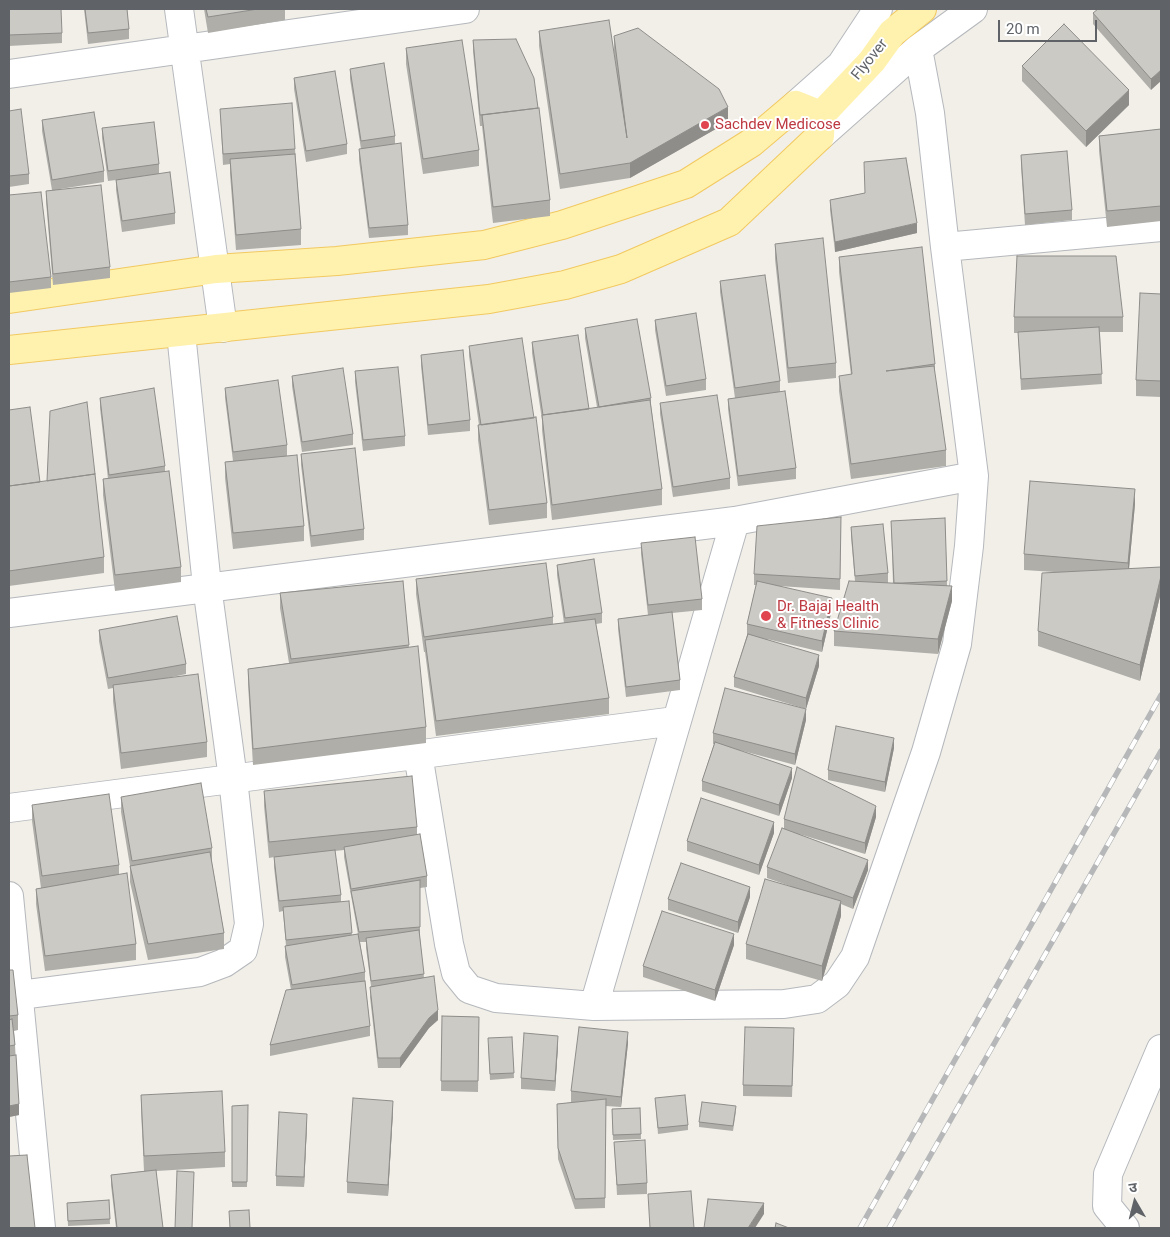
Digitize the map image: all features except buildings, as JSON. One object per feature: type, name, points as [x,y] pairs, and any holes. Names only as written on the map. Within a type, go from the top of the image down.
[{"type":"main road","name":"Flyover","points":[[9,350],[489,299],[565,285],[621,269],[729,222],[825,117],[872,61],[892,33],[922,9]]},
{"type":"main road","points":[[9,299],[216,269],[337,261],[484,245],[562,225],[686,184],[751,142],[796,105],[825,117]]},
{"type":"street","points":[[179,9],[223,328]]},
{"type":"street","points":[[9,74],[465,9]]},
{"type":"street","points":[[796,105],[841,64],[878,9]]},
{"type":"street","points":[[825,117],[973,9]]},
{"type":"street","points":[[418,754],[449,944],[456,973],[469,989],[496,998],[594,1006],[784,1004],[817,999],[837,984],[855,957],[926,752],[957,644],[968,546],[974,476],[930,113],[918,49]]},
{"type":"street","points":[[945,247],[1161,226]]},
{"type":"street","points":[[20,995],[200,972],[224,963],[243,950],[249,924],[233,779],[207,586],[181,333]]},
{"type":"street","points":[[9,613],[207,586],[735,521],[974,476]]},
{"type":"street","points":[[594,1006],[675,722],[735,521]]},
{"type":"street","points":[[9,808],[675,722]]},
{"type":"street","points":[[9,896],[41,1228]]},
{"type":"street","points":[[1125,1228],[1106,1206],[1108,1174],[1161,1049]]},
{"type":"railway","points":[[860,1228],[1161,695]]},
{"type":"railway","points":[[889,1228],[1161,751]]},
{"type":"place","name":"Sachdev Medicose","points":[[705,125]]},
{"type":"place","name":"Dr. Bajaj Health & Fitness Clinic","points":[[766,616]]}]
